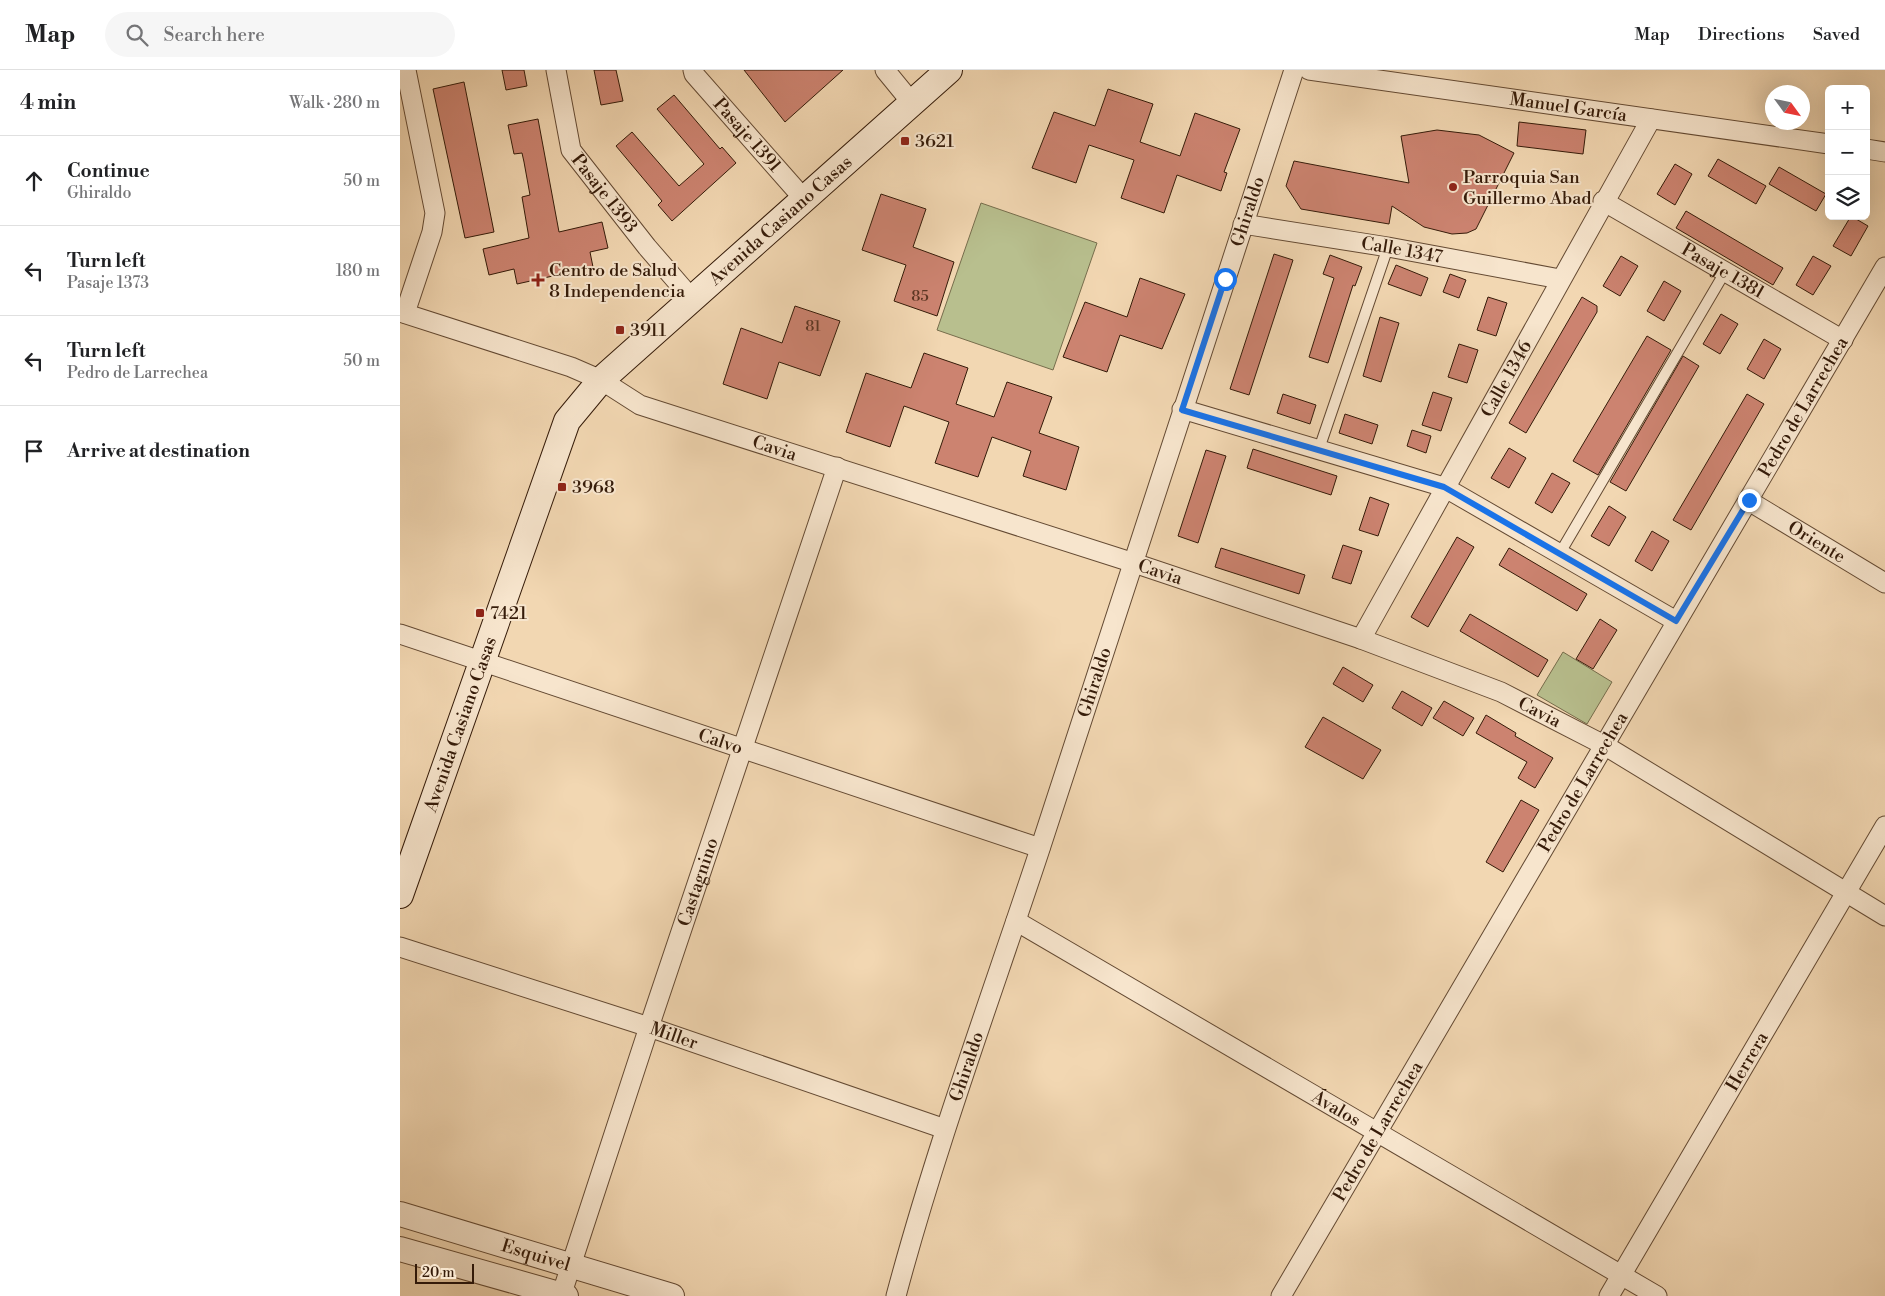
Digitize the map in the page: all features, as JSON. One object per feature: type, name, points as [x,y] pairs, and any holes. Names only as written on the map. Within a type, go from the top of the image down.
[{"type":"main road","name":"Avenida Casiano Casas","points":[[400,895],[567,421],[601,380],[949,70]]},
{"type":"street","points":[[402,313],[432,232],[435,213],[406,70]]},
{"type":"street","name":"Pasaje 1393","points":[[556,70],[571,150],[647,247],[692,299]]},
{"type":"street","name":"Pasaje 1391","points":[[693,70],[804,199]]},
{"type":"street","points":[[885,70],[912,103]]},
{"type":"street","name":"Ghiraldo","points":[[896,1296],[945,1129],[1016,921],[1131,562],[1294,70]]},
{"type":"street","name":"Manuel García","points":[[1310,70],[1825,143]]},
{"type":"street","name":"Calle 1346","points":[[1361,639],[1603,201],[1651,118]]},
{"type":"street","points":[[1870,150],[1885,152]]},
{"type":"street","name":"Pasaje 1381","points":[[1603,201],[1843,340]]},
{"type":"street","name":"Calle 1347","points":[[1243,224],[1388,247],[1560,279]]},
{"type":"street","name":"Pedro de Larrechea","points":[[1281,1296],[1885,267]]},
{"type":"street","name":"Cavia","points":[[402,313],[571,367],[601,380],[640,405],[1131,562],[1361,639],[1501,692],[1604,745],[1885,916]]},
{"type":"street","points":[[1182,410],[1444,487],[1676,621]]},
{"type":"street","name":"Castagnino","points":[[563,1296],[570,1266],[837,467]]},
{"type":"street","name":"Oriente","points":[[1749,500],[1885,583]]},
{"type":"street","name":"Calvo","points":[[400,634],[1040,848]]},
{"type":"street","name":"Herrera","points":[[1609,1296],[1885,826]]},
{"type":"street","name":"Ávalos","points":[[1016,921],[1378,1131],[1657,1296]]},
{"type":"street","name":"Miller","points":[[400,947],[649,1027],[945,1129]]},
{"type":"street","name":"Esquivel","points":[[400,1214],[672,1296]]},
{"type":"street","name":"Esquivel","points":[[400,1249],[563,1296]]},
{"type":"lane","points":[[1319,449],[1388,247]]},
{"type":"lane","points":[[1560,553],[1725,272]]},
{"type":"green space","points":[[981,203],[1097,243],[1053,370],[937,330]]},
{"type":"green space","points":[[1563,652],[1612,682],[1587,724],[1537,695]]},
{"type":"building","points":[[502,70],[524,70],[527,86],[506,90]]},
{"type":"building","points":[[594,70],[616,70],[623,101],[601,105]]},
{"type":"building","points":[[744,70],[843,70],[785,122]]},
{"type":"building","points":[[464,82],[494,232],[465,238],[433,89]]},
{"type":"building","points":[[1108,89],[1153,104],[1140,142],[1180,156],[1195,113],[1240,129],[1224,172],[1227,173],[1221,191],[1177,175],[1164,213],[1121,198],[1134,160],[1089,145],[1076,183],[1032,168],[1054,112],[1095,126]]},
{"type":"building","points":[[674,95],[720,149],[722,147],[736,163],[672,221],[658,205],[662,201],[616,146],[632,132],[679,186],[704,164],[657,109]]},
{"type":"building","points":[[538,119],[559,232],[602,222],[608,248],[590,252],[593,267],[517,284],[514,269],[489,275],[483,249],[529,238],[522,197],[530,195],[524,162],[522,153],[514,154],[508,125]]},
{"type":"building","points":[[1519,122],[1586,130],[1583,154],[1517,146]]},
{"type":"building","name":"Parroquia San Guillermo Abad","points":[[1437,130],[1479,135],[1514,153],[1476,229],[1467,233],[1452,234],[1424,227],[1392,206],[1389,224],[1301,209],[1286,186],[1294,161],[1409,183],[1401,136]]},
{"type":"building","points":[[1718,159],[1766,186],[1756,204],[1708,176]]},
{"type":"building","points":[[1675,164],[1692,174],[1675,205],[1657,194]]},
{"type":"building","points":[[1779,167],[1825,193],[1825,196],[1816,211],[1769,184]]},
{"type":"building","points":[[881,194],[926,209],[913,247],[954,262],[937,316],[894,301],[906,265],[862,250]]},
{"type":"building","points":[[1686,211],[1783,268],[1773,285],[1676,228]]},
{"type":"building","points":[[1849,220],[1858,220],[1868,226],[1851,256],[1833,246]]},
{"type":"building","points":[[1274,254],[1293,260],[1249,395],[1230,389]]},
{"type":"building","points":[[1330,255],[1362,267],[1355,286],[1353,285],[1328,363],[1309,357],[1334,278],[1323,274]]},
{"type":"building","points":[[1621,256],[1638,266],[1620,296],[1603,286]]},
{"type":"building","points":[[1813,256],[1831,266],[1813,295],[1796,285]]},
{"type":"building","points":[[1396,265],[1428,278],[1421,296],[1388,284]]},
{"type":"building","points":[[1450,274],[1466,280],[1459,298],[1443,292]]},
{"type":"building","points":[[1140,278],[1185,294],[1162,349],[1120,335],[1107,372],[1063,357],[1085,302],[1127,317]]},
{"type":"building","points":[[1664,281],[1681,291],[1664,321],[1647,311]]},
{"type":"building","points":[[1488,297],[1507,303],[1496,336],[1477,330]]},
{"type":"building","points":[[1582,297],[1597,306],[1597,312],[1526,433],[1509,423]]},
{"type":"building","points":[[795,306],[840,321],[820,376],[779,362],[767,399],[723,384],[741,328],[782,343]]},
{"type":"building","points":[[1721,314],[1738,324],[1720,354],[1703,344]]},
{"type":"building","points":[[1380,317],[1399,323],[1381,382],[1363,376]]},
{"type":"building","points":[[1647,336],[1671,350],[1598,475],[1573,461]]},
{"type":"building","points":[[1764,339],[1781,349],[1764,379],[1747,369]]},
{"type":"building","points":[[1459,344],[1478,350],[1467,383],[1448,377]]},
{"type":"building","points":[[924,353],[968,368],[956,404],[994,417],[1007,382],[1052,397],[1039,433],[1079,447],[1066,490],[1023,476],[1031,451],[992,437],[978,477],[935,463],[949,422],[904,406],[890,447],[846,432],[866,373],[911,388]]},
{"type":"building","points":[[1683,356],[1699,366],[1626,491],[1610,482]]},
{"type":"building","points":[[1433,392],[1452,398],[1441,431],[1422,425]]},
{"type":"building","points":[[1283,394],[1316,405],[1310,424],[1277,413]]},
{"type":"building","points":[[1747,394],[1764,404],[1691,530],[1673,520]]},
{"type":"building","points":[[1345,414],[1378,425],[1372,444],[1339,433]]},
{"type":"building","points":[[1412,430],[1431,436],[1426,453],[1407,446]]},
{"type":"building","points":[[1509,448],[1526,458],[1509,488],[1491,478]]},
{"type":"building","points":[[1253,449],[1337,476],[1331,495],[1247,468]]},
{"type":"building","points":[[1206,450],[1226,456],[1198,543],[1178,536]]},
{"type":"building","points":[[1552,473],[1570,483],[1552,513],[1535,503]]},
{"type":"building","points":[[1370,497],[1389,504],[1378,536],[1359,530]]},
{"type":"building","points":[[1609,506],[1626,517],[1609,546],[1591,536]]},
{"type":"building","points":[[1652,531],[1669,541],[1652,571],[1635,561]]},
{"type":"building","points":[[1457,537],[1474,547],[1428,627],[1411,617]]},
{"type":"building","points":[[1343,545],[1362,551],[1351,584],[1332,578]]},
{"type":"building","points":[[1221,548],[1305,575],[1299,594],[1215,567]]},
{"type":"building","points":[[1509,548],[1587,594],[1577,611],[1499,565]]},
{"type":"building","points":[[1470,614],[1548,660],[1538,677],[1460,631]]},
{"type":"building","points":[[1600,619],[1617,630],[1593,669],[1576,659]]},
{"type":"building","points":[[1343,667],[1373,685],[1363,702],[1333,684]]},
{"type":"building","points":[[1402,691],[1432,708],[1422,726],[1392,708]]},
{"type":"building","points":[[1444,701],[1474,718],[1463,736],[1433,718]]},
{"type":"building","points":[[1486,715],[1516,733],[1515,736],[1553,758],[1535,788],[1518,778],[1527,762],[1476,733]]},
{"type":"building","points":[[1323,717],[1381,750],[1363,779],[1305,747]]},
{"type":"building","points":[[1521,800],[1539,810],[1503,872],[1486,862]]},
{"type":"place","name":"3621","points":[[905,141]]},
{"type":"place","name":"Parroquia San Guillermo Abad","points":[[1453,187]]},
{"type":"place","name":"Centro de Salud 8 Independencia","points":[[538,280]]},
{"type":"place","name":"3911","points":[[620,330]]},
{"type":"place","name":"3968","points":[[562,487]]},
{"type":"place","name":"7421","points":[[480,613]]},
{"type":"route","points":[[1225,279],[1182,410],[1444,487],[1676,621],[1749,500]]}]
